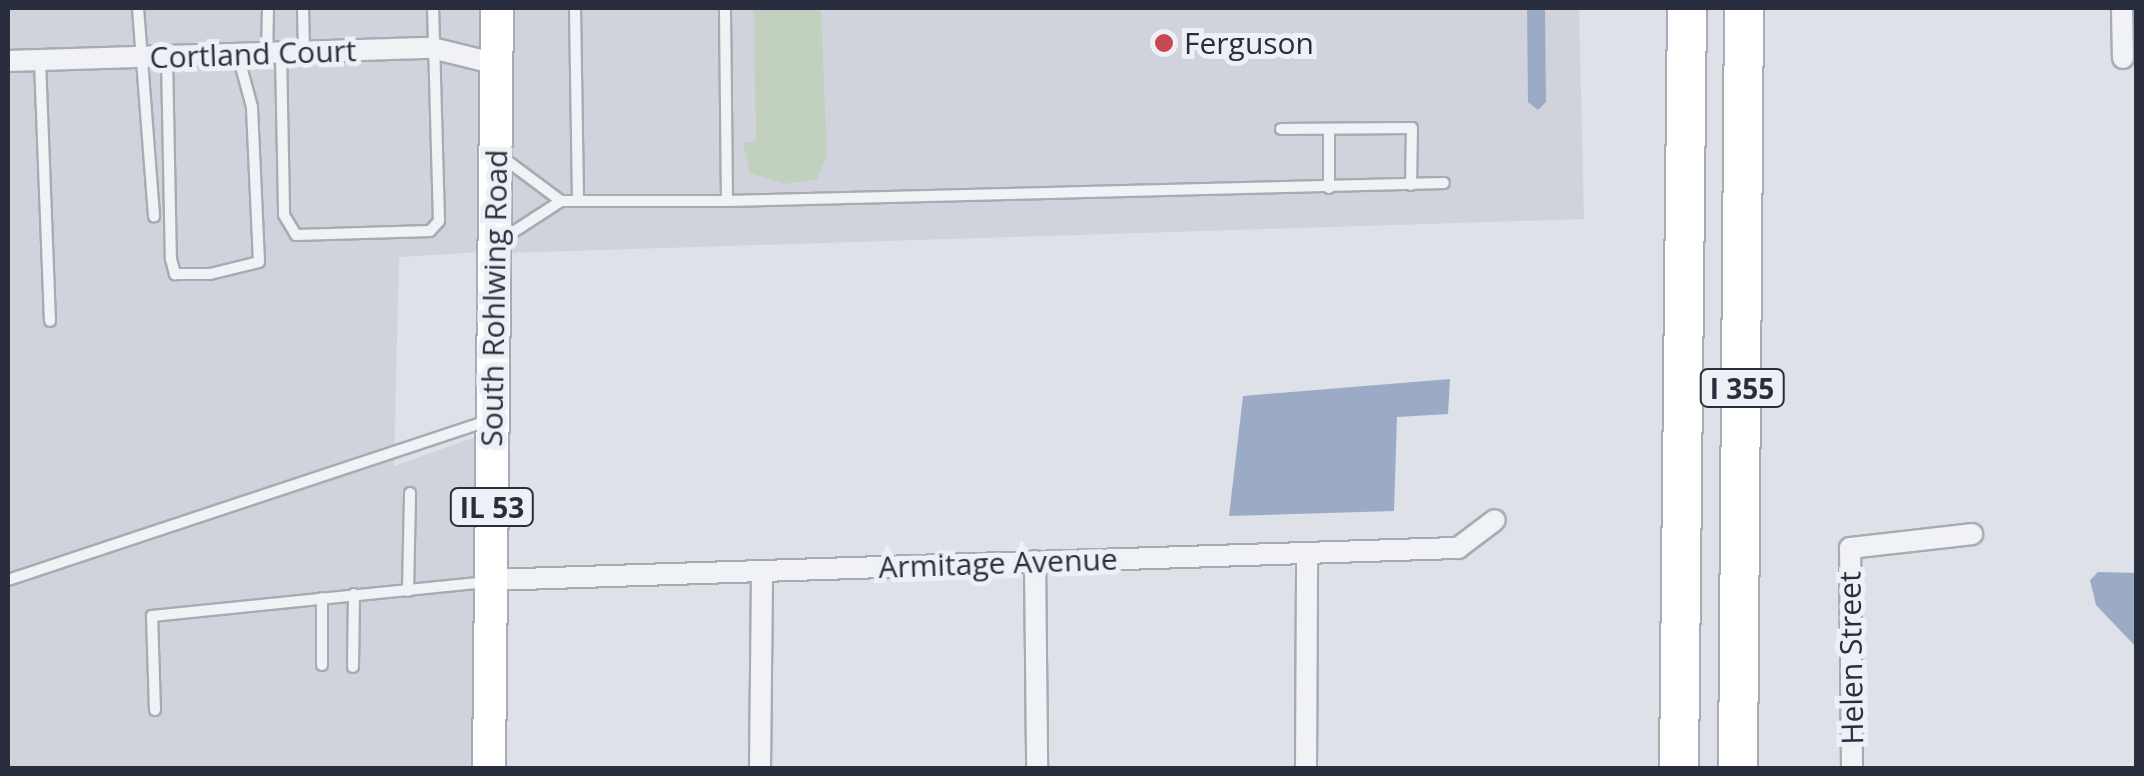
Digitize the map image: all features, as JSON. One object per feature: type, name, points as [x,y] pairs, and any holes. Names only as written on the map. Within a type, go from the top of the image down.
[{"type":"highway","points":[[1680,8],[1686,114]]},
{"type":"highway","name":"I 355","points":[[1679,768],[1687,8]]},
{"type":"highway","name":"I 355","points":[[1738,768],[1744,8]]},
{"type":"main road","name":"South Rohlwing Road","points":[[489,768],[497,8]]},
{"type":"street","points":[[2122,8],[2122,58]]},
{"type":"street","name":"Cortland Court","points":[[8,61],[432,48],[497,64]]},
{"type":"street","name":"Armitage Avenue","points":[[491,580],[1458,548],[1495,520]]},
{"type":"street","name":"Helen Street","points":[[1852,768],[1850,548],[1972,534]]},
{"type":"street","points":[[1306,768],[1308,554]]},
{"type":"street","points":[[1035,561],[1037,768]]},
{"type":"street","points":[[760,768],[762,571]]},
{"type":"lane","points":[[138,8],[140,57],[151,88],[154,216]]},
{"type":"lane","points":[[268,8],[284,214],[296,235],[430,231],[439,221],[433,8]]},
{"type":"lane","points":[[303,8],[304,52]]},
{"type":"lane","points":[[575,8],[578,201]]},
{"type":"lane","points":[[725,8],[727,202]]},
{"type":"lane","points":[[167,57],[171,259],[175,274],[210,274],[259,262],[252,107],[238,54]]},
{"type":"lane","points":[[40,60],[50,320]]},
{"type":"lane","points":[[1281,130],[1412,128],[1411,185]]},
{"type":"lane","points":[[1328,188],[1329,129]]},
{"type":"lane","points":[[496,150],[561,201]]},
{"type":"lane","points":[[495,244],[561,201],[727,202],[1444,184]]},
{"type":"lane","points":[[8,580],[493,418]]},
{"type":"lane","points":[[408,591],[410,492]]},
{"type":"lane","points":[[155,710],[152,616],[491,580]]},
{"type":"lane","points":[[353,667],[354,594]]},
{"type":"lane","points":[[322,598],[322,665]]},
{"type":"shaded area","points":[[8,8],[481,8],[481,252],[399,257],[394,466],[481,435],[478,768],[8,768]]},
{"type":"shaded area","points":[[507,8],[1579,8],[1584,219],[505,253]]},
{"type":"green space","points":[[754,8],[821,8],[827,155],[817,179],[784,184],[750,173],[743,143],[756,141]]},
{"type":"water","points":[[1527,8],[1545,8],[1546,102],[1538,110],[1528,102]]},
{"type":"water","points":[[1450,379],[1448,414],[1397,417],[1394,511],[1229,516],[1243,396]]},
{"type":"water","points":[[2098,572],[2136,573],[2136,647],[2096,605],[2090,580]]},
{"type":"place","name":"Ferguson","points":[[1164,43]]}]
